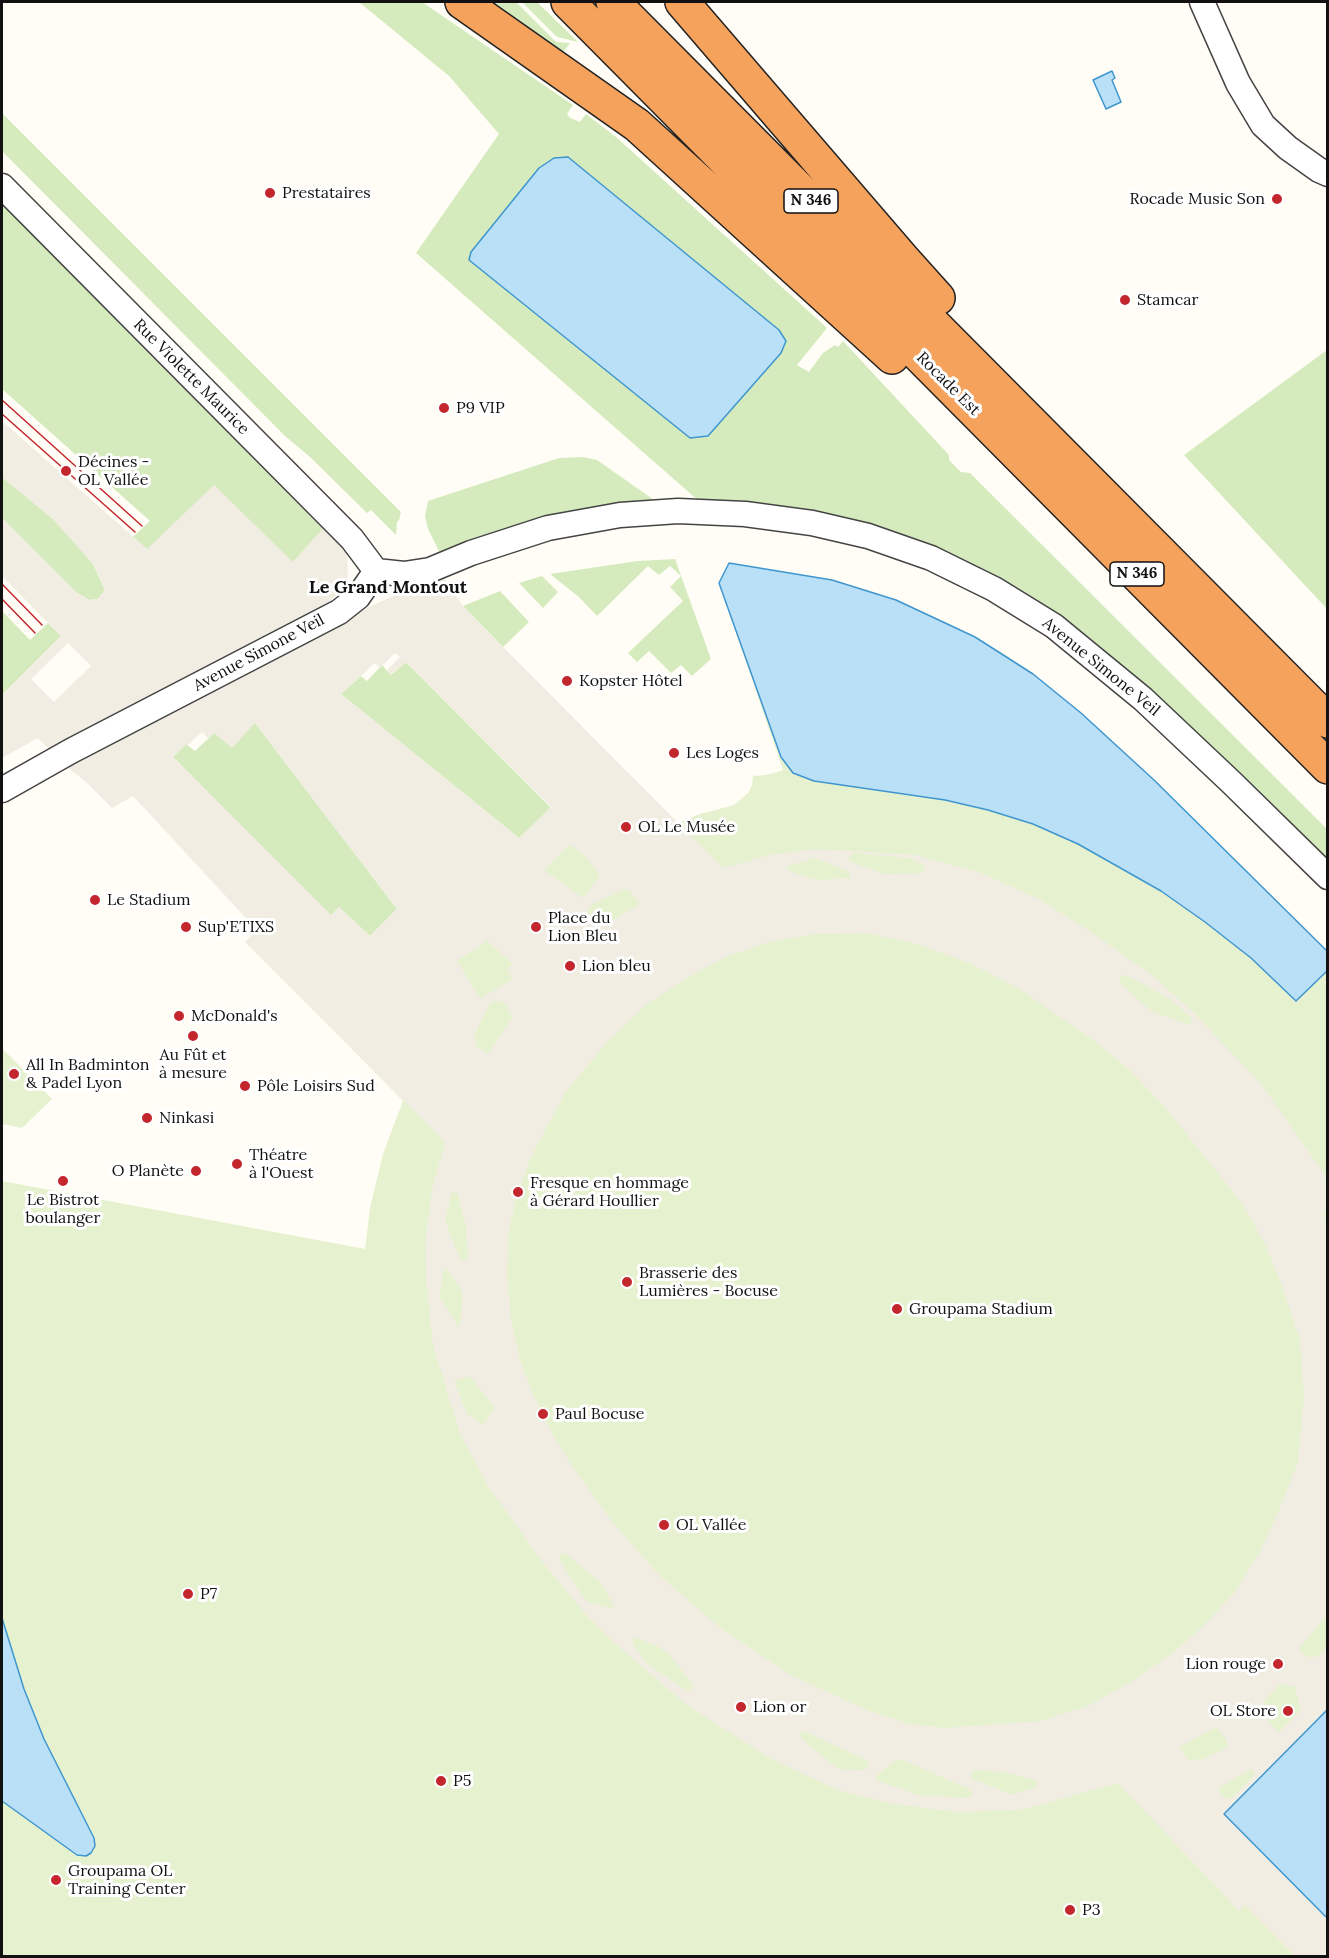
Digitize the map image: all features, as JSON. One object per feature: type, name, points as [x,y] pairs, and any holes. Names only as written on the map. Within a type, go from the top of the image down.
[{"type":"highway","points":[[462,2],[637,125],[910,373],[946,382]]},
{"type":"highway","name":"Rocade Est","points":[[568,2],[1328,767]]},
{"type":"highway","name":"Rocade Est","points":[[613,2],[1328,721]]},
{"type":"highway","points":[[682,2],[903,260],[1000,366],[1010,400]]},
{"type":"street","points":[[1202,2],[1238,83],[1263,125],[1288,148],[1328,174]]},
{"type":"street","name":"Rue Violette Maurice","points":[[2,186],[352,539],[376,572]]},
{"type":"street","name":"Avenue Simone Veil","points":[[2,790],[71,751],[339,612],[358,597],[376,572],[404,574],[430,570],[471,552],[548,528],[620,515],[678,511],[745,514],[812,523],[868,536],[931,558],[994,589],[1054,626],[1143,699],[1328,878]]},
{"type":"green space","points":[[359,2],[422,2],[573,105],[567,114],[570,118],[580,122],[586,114],[616,137],[827,328],[797,365],[809,372],[823,353],[835,345],[838,347],[843,341],[949,455],[949,460],[961,472],[970,473],[1327,829],[1327,862],[1211,745],[1059,617],[983,569],[867,525],[772,505],[700,502],[416,253],[499,134],[449,76]]},
{"type":"green space","points":[[474,2],[516,2],[556,42],[570,43],[562,54]]},
{"type":"green space","points":[[522,2],[537,2],[578,42],[557,37]]},
{"type":"green space","points":[[2,113],[401,512],[396,535],[371,510],[367,513],[310,457],[285,436],[2,151]]},
{"type":"green space","points":[[2,204],[323,529],[293,562],[148,550],[133,537],[150,521],[2,389]]},
{"type":"green space","points":[[1327,350],[1327,609],[1184,455]]},
{"type":"green space","points":[[583,457],[597,460],[657,502],[610,505],[531,520],[474,538],[440,553],[428,529],[425,516],[428,501],[559,458]]},
{"type":"green space","points":[[2,477],[53,519],[93,564],[105,590],[98,599],[89,600],[76,592],[2,518]]},
{"type":"green space","points":[[675,559],[711,659],[692,676],[681,665],[671,673],[649,651],[637,662],[628,653],[683,601],[670,587],[681,576],[670,566],[659,575],[648,566],[597,616],[579,597],[550,574],[638,561]]},
{"type":"green space","name":"OL Vallée","points":[[729,563],[832,580],[867,590],[950,624],[1004,654],[1033,674],[1121,749],[1327,951],[1327,1956],[2,1956],[2,1181],[365,1249],[370,1208],[383,1154],[403,1101],[351,1048],[628,773],[678,823],[700,814],[734,805],[748,793],[753,775],[771,774],[783,770],[719,583]]},
{"type":"green space","points":[[542,576],[558,592],[543,608],[519,583]]},
{"type":"green space","points":[[500,591],[529,622],[503,647],[463,606]]},
{"type":"green space","points":[[2,611],[30,640],[48,623],[61,636],[2,695]]},
{"type":"green space","points":[[406,662],[551,808],[519,838],[341,694],[361,676],[367,681],[382,665],[391,675]]},
{"type":"green space","points":[[255,723],[397,909],[370,936],[339,907],[331,916],[173,757],[186,744],[195,751],[214,733]]},
{"type":"green space","name":"All In Badminton & Padel Lyon","points":[[2,1048],[52,1099],[22,1128],[2,1124]]},
{"type":"shaded area","points":[[2,421],[147,549],[214,485],[293,562],[323,529],[347,550],[348,585],[319,610],[51,751],[38,738],[2,758],[2,695],[61,636],[2,576],[2,518],[76,592],[89,600],[98,599],[105,590],[93,564],[53,519],[2,477]],"holes":[[[68,643],[91,666],[54,702],[31,679]]]},
{"type":"shaded area","points":[[441,574],[463,606],[485,629],[723,868],[770,855],[816,849],[916,855],[981,873],[1041,900],[1153,976],[1194,1013],[1262,1085],[1327,1178],[1327,1210],[1324,1213],[1328,1230],[1327,1615],[1299,1648],[1304,1655],[1312,1658],[1323,1653],[1327,1647],[1327,1710],[1224,1814],[1327,1918],[1327,1956],[1295,1956],[1245,1905],[1239,1911],[1118,1783],[1032,1807],[1015,1810],[957,1812],[894,1804],[838,1790],[773,1760],[688,1706],[620,1648],[587,1616],[543,1563],[488,1486],[460,1434],[433,1345],[426,1279],[425,1243],[432,1190],[445,1142],[245,942],[257,930],[133,796],[112,808],[65,765],[345,618]],"holes":[[[395,653],[400,657],[387,670],[390,675],[406,662],[551,807],[519,838],[341,694],[375,663],[380,668]],[[255,723],[397,909],[370,936],[339,907],[331,915],[173,757],[202,732],[208,738],[214,733],[232,748]],[[569,845],[584,854],[600,875],[583,898],[544,870]],[[853,853],[910,858],[923,865],[924,870],[922,873],[884,874],[848,859]],[[815,858],[848,871],[850,874],[849,878],[817,880],[789,871],[787,867]],[[625,889],[629,890],[640,904],[608,923],[594,924],[588,919],[588,908]],[[866,933],[917,944],[969,963],[1018,988],[1093,1040],[1131,1071],[1167,1110],[1242,1203],[1266,1246],[1300,1341],[1304,1397],[1298,1462],[1259,1553],[1235,1592],[1174,1652],[1132,1681],[1088,1706],[1040,1721],[946,1728],[910,1724],[867,1710],[789,1674],[721,1628],[661,1577],[614,1524],[572,1466],[553,1435],[520,1360],[512,1326],[507,1278],[508,1232],[518,1192],[531,1157],[565,1093],[609,1040],[647,1004],[685,979],[726,957],[772,941],[817,934]],[[486,940],[513,964],[507,970],[513,979],[480,999],[457,960],[481,946]],[[1126,975],[1170,999],[1190,1016],[1192,1021],[1188,1025],[1149,1009],[1120,983],[1121,976]],[[493,1001],[503,1001],[513,1017],[488,1054],[475,1045],[477,1041],[474,1036],[489,1005]],[[452,1192],[458,1194],[466,1226],[468,1256],[465,1261],[461,1261],[445,1220]],[[446,1269],[463,1293],[459,1328],[439,1296],[443,1273]],[[470,1376],[495,1408],[483,1425],[467,1414],[454,1381]],[[562,1553],[565,1553],[600,1582],[614,1606],[612,1609],[588,1602],[583,1597],[559,1559]],[[637,1638],[657,1646],[669,1654],[693,1685],[691,1690],[686,1690],[646,1663],[633,1644],[633,1639]],[[1280,1684],[1295,1687],[1301,1710],[1279,1732],[1269,1722],[1264,1701]],[[1217,1727],[1227,1741],[1227,1748],[1198,1761],[1194,1758],[1189,1761],[1179,1747]],[[803,1731],[867,1760],[869,1766],[865,1770],[841,1769],[802,1739],[800,1735]],[[901,1759],[969,1789],[973,1794],[967,1798],[919,1795],[878,1781],[876,1776],[896,1760]],[[1251,1769],[1255,1774],[1253,1777],[1231,1799],[1225,1798],[1219,1788]],[[974,1770],[1003,1772],[1036,1780],[1038,1783],[1036,1787],[1015,1794],[971,1778],[970,1775]]]},
{"type":"water","points":[[1112,71],[1115,78],[1112,80],[1121,102],[1106,109],[1093,80]]},
{"type":"water","points":[[568,157],[779,330],[786,341],[781,353],[708,436],[690,438],[469,260],[471,252],[539,168],[554,158]]},
{"type":"water","points":[[729,563],[832,580],[896,600],[975,637],[1033,674],[1081,713],[1154,780],[1327,951],[1327,971],[1296,1001],[1251,958],[1205,922],[1161,891],[1078,844],[1033,824],[988,810],[945,800],[814,781],[793,773],[781,757],[719,583]]},
{"type":"water","points":[[2,1618],[24,1689],[44,1739],[94,1838],[95,1846],[86,1856],[77,1855],[2,1801]]},
{"type":"water","points":[[1327,1710],[1327,1918],[1224,1814]]},
{"type":"tram line","points":[[2,400],[142,526]]},
{"type":"tram line","points":[[2,414],[135,532]]},
{"type":"tram line","points":[[2,584],[42,625]]},
{"type":"tram line","points":[[2,599],[35,633]]},
{"type":"place","name":"Prestataires","points":[[270,193]]},
{"type":"place","name":"Rocade Music Son","points":[[1277,199]]},
{"type":"place","name":"Stamcar","points":[[1125,300]]},
{"type":"place","name":"P9 VIP","points":[[444,408]]},
{"type":"place","name":"Décines - OL Vallée","points":[[66,471]]},
{"type":"place","name":"Kopster Hôtel","points":[[567,681]]},
{"type":"place","name":"Les Loges","points":[[674,753]]},
{"type":"place","name":"OL Le Musée","points":[[626,827]]},
{"type":"place","name":"Le Stadium","points":[[95,900]]},
{"type":"place","name":"Sup'ETIXS","points":[[186,927]]},
{"type":"place","name":"Place du Lion Bleu","points":[[536,927]]},
{"type":"place","name":"Lion bleu","points":[[570,966]]},
{"type":"place","name":"McDonald's","points":[[179,1016]]},
{"type":"place","name":"Au Fût et à mesure","points":[[193,1036]]},
{"type":"place","name":"All In Badminton & Padel Lyon","points":[[14,1074]]},
{"type":"place","name":"Pôle Loisirs Sud","points":[[245,1086]]},
{"type":"place","name":"Ninkasi","points":[[147,1118]]},
{"type":"place","name":"Théatre à l'Ouest","points":[[237,1164]]},
{"type":"place","name":"O Planète","points":[[196,1171]]},
{"type":"place","name":"Le Bistrot boulanger","points":[[63,1181]]},
{"type":"place","name":"Fresque en hommage à Gérard Houllier","points":[[518,1192]]},
{"type":"place","name":"Brasserie des Lumières - Bocuse","points":[[627,1282]]},
{"type":"place","name":"Groupama Stadium","points":[[897,1309]]},
{"type":"place","name":"Paul Bocuse","points":[[543,1414]]},
{"type":"place","name":"OL Vallée","points":[[664,1525]]},
{"type":"place","name":"P7","points":[[188,1594]]},
{"type":"place","name":"Lion rouge","points":[[1278,1664]]},
{"type":"place","name":"Lion or","points":[[741,1707]]},
{"type":"place","name":"OL Store","points":[[1288,1711]]},
{"type":"place","name":"P5","points":[[441,1781]]},
{"type":"place","name":"Groupama OL Training Center","points":[[56,1880]]},
{"type":"place","name":"P3","points":[[1070,1910]]},
{"type":"district","name":"Le Grand Montout","points":[[388,588]]}]
